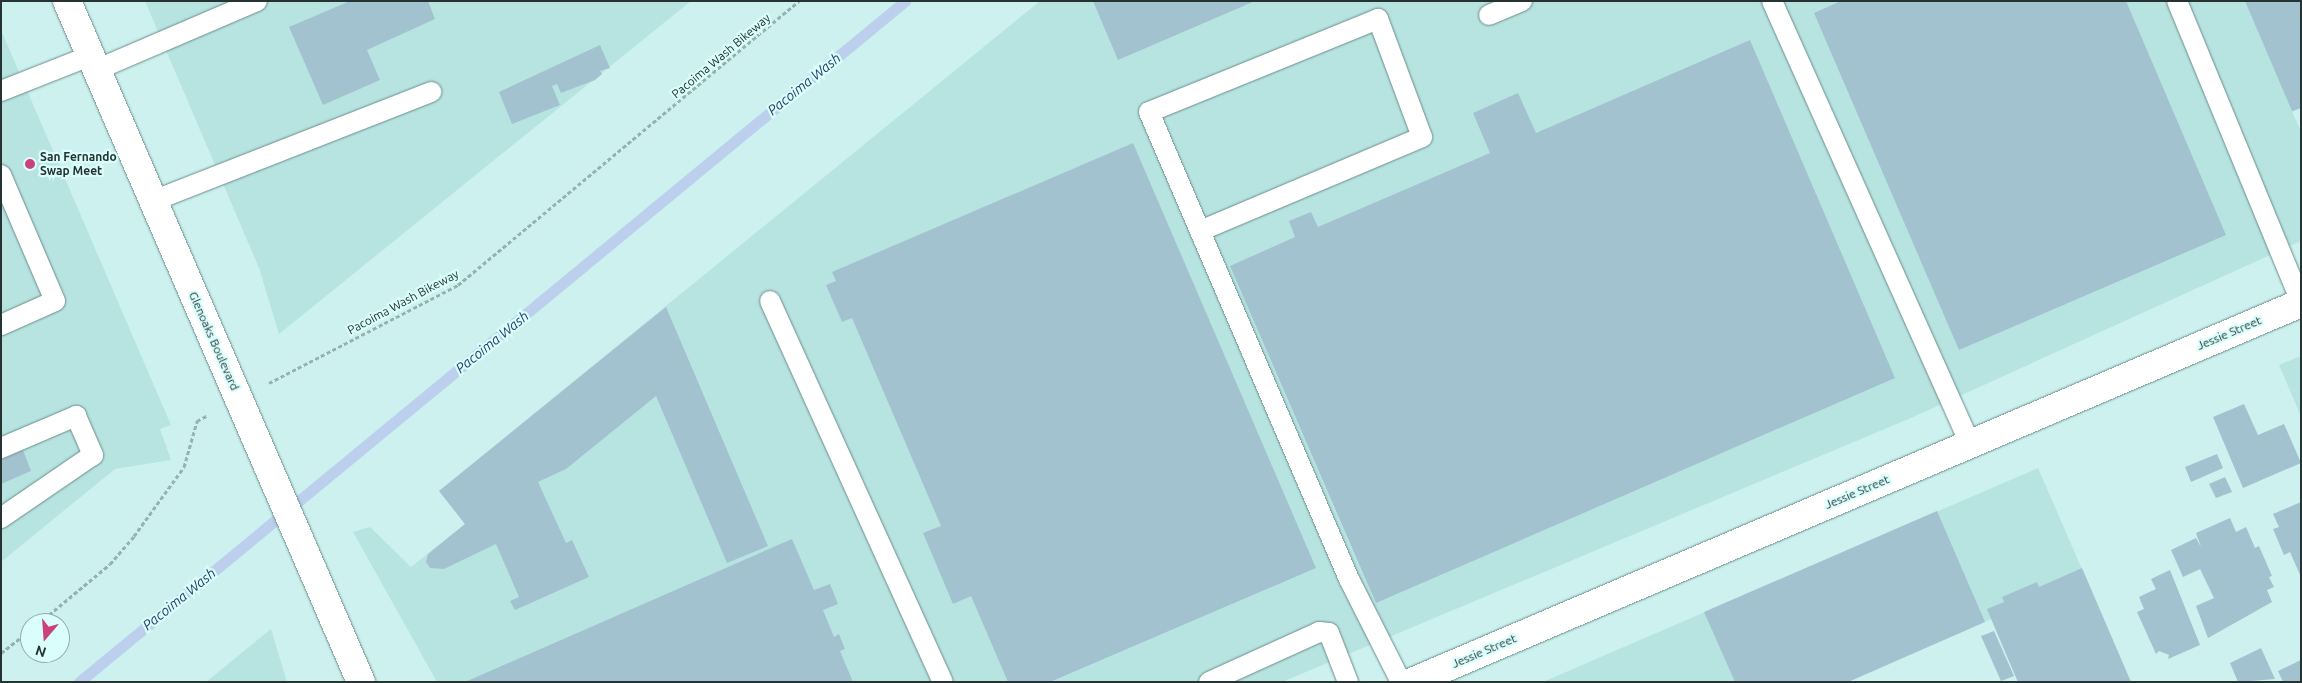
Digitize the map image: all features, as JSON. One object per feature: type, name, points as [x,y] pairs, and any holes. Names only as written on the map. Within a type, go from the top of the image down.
[{"type":"street","name":"Glenoaks Boulevard","points":[[67,1],[360,682]]},
{"type":"street","name":"Jessie Street","points":[[1412,682],[2301,302]]},
{"type":"lane","points":[[1,91],[93,63],[257,1]]},
{"type":"lane","points":[[1489,16],[1522,1]]},
{"type":"lane","points":[[1772,1],[1970,444]]},
{"type":"lane","points":[[2177,1],[2301,302]]},
{"type":"lane","points":[[1200,231],[1422,137],[1378,19],[1149,112],[1349,579],[1400,682]]},
{"type":"lane","points":[[153,201],[431,92]]},
{"type":"lane","points":[[1,175],[56,301],[1,325]]},
{"type":"lane","points":[[770,301],[943,682]]},
{"type":"lane","points":[[1,448],[76,416],[93,455],[1,518]]},
{"type":"lane","points":[[1209,682],[1319,632],[1329,633],[1348,682]]},
{"type":"path","name":"Pacoima Wash Bikeway","points":[[51,613],[110,564],[134,536],[184,467],[197,421],[458,285],[799,1]]},
{"type":"path","points":[[1,653],[20,638]]},
{"type":"shaded area","points":[[145,1],[691,1],[279,334],[259,268]]},
{"type":"shaded area","points":[[1040,1],[2301,1],[2301,108],[2292,112],[2301,131],[2301,241],[1911,418],[1282,682],[437,682],[353,532],[370,527],[411,567],[465,524],[439,491]]},
{"type":"shaded area","name":"San Fernando Swap Meet","points":[[1,30],[171,425],[160,429],[171,460],[115,469],[1,562]]},
{"type":"shaded area","points":[[2301,356],[2301,416],[2279,365]]},
{"type":"shaded area","points":[[2038,468],[2131,682],[2018,682],[1991,619],[1848,682],[1543,682]]},
{"type":"shaded area","points":[[271,629],[287,682],[206,682]]},
{"type":"building","points":[[350,1],[428,1],[435,19],[367,50],[380,80],[323,105],[289,27]]},
{"type":"building","points":[[1093,1],[1255,1],[1118,60]]},
{"type":"building","points":[[1841,1],[2126,1],[2226,235],[1959,350],[1814,13]]},
{"type":"building","points":[[2245,1],[2301,1],[2301,108],[2292,111]]},
{"type":"building","points":[[1750,40],[1895,378],[1376,603],[1230,266],[1295,237],[1289,221],[1311,212],[1318,227],[1490,153],[1473,113],[1518,93],[1536,133]]},
{"type":"building","points":[[600,45],[610,68],[600,71],[602,74],[595,80],[561,93],[557,84],[552,86],[560,105],[512,124],[499,92]]},
{"type":"building","points":[[1133,143],[1316,568],[1050,682],[1008,682],[971,596],[953,604],[923,533],[941,526],[852,318],[842,322],[826,285],[836,281],[832,272]]},
{"type":"building","points":[[666,307],[768,546],[727,563],[656,396],[566,469],[538,482],[566,543],[572,540],[589,577],[515,610],[510,601],[519,597],[496,544],[444,569],[430,568],[426,562],[428,554],[465,524],[439,491]]},
{"type":"building","points":[[2244,404],[2258,435],[2284,424],[2301,463],[2243,488],[2213,417]]},
{"type":"building","points":[[23,450],[31,471],[1,484],[1,460]]},
{"type":"building","points":[[2217,454],[2223,468],[2191,482],[2185,467]]},
{"type":"building","points":[[2225,477],[2232,492],[2216,498],[2209,484]]},
{"type":"building","points":[[2301,502],[2301,577],[2290,552],[2284,555],[2273,529],[2279,527],[2273,514]]},
{"type":"building","points":[[1937,511],[1985,622],[1848,682],[1735,682],[1704,612]]},
{"type":"building","points":[[2230,518],[2236,532],[2246,527],[2255,548],[2259,546],[2272,576],[2269,577],[2274,587],[2267,590],[2272,602],[2208,638],[2196,606],[2214,598],[2200,569],[2183,577],[2171,550],[2196,538],[2201,547],[2196,533]]},
{"type":"building","points":[[792,539],[814,590],[830,584],[838,604],[823,610],[834,637],[839,634],[845,649],[840,651],[853,682],[465,682]]},
{"type":"building","points":[[2082,568],[2131,682],[2018,682],[1987,609],[2004,602],[2002,597],[2037,582],[2039,587]]},
{"type":"building","points":[[2170,570],[2200,645],[2168,659],[2169,655],[2159,651],[2156,654],[2137,612],[2144,609],[2139,597],[2156,589],[2151,579]]},
{"type":"building","points":[[1994,631],[2014,676],[2001,681],[1981,636]]},
{"type":"building","points":[[2261,648],[2275,679],[2238,682],[2230,663]]},
{"type":"building","points":[[2301,660],[2301,682],[2283,682],[2278,671]]},
{"type":"waterway","name":"Pacoima Wash","points":[[79,682],[905,1]]},
{"type":"place","name":"San Fernando Swap Meet","points":[[30,164]]}]
